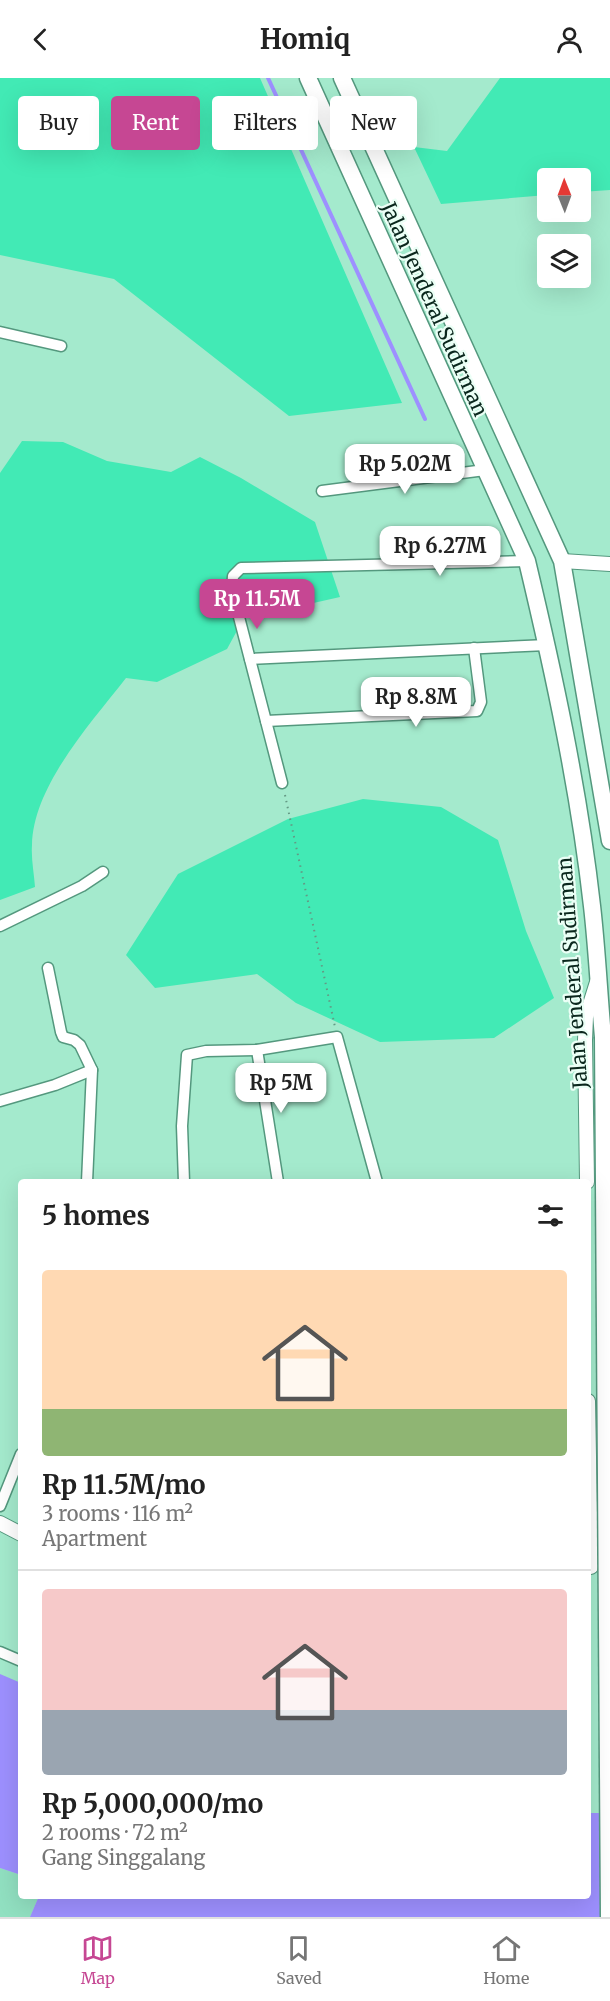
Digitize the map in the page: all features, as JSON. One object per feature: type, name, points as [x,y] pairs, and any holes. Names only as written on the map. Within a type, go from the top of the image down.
[{"type":"main road","name":"Jalan Jenderal Sudirman","points":[[308,78],[526,561],[547,645],[584,846],[603,1037],[609,1917]]},
{"type":"main road","name":"Jalan Jenderal Sudirman","points":[[342,78],[562,561],[610,841]]},
{"type":"street","points":[[0,332],[61,346]]},
{"type":"street","points":[[322,491],[485,470]]},
{"type":"street","points":[[282,783],[232,590],[233,576],[241,568],[526,561]]},
{"type":"street","points":[[562,561],[610,564]]},
{"type":"street","points":[[250,659],[547,645]]},
{"type":"street","points":[[266,721],[477,711],[481,702],[474,648]]},
{"type":"street","points":[[0,926],[82,886],[103,872]]},
{"type":"street","points":[[48,968],[61,1032],[63,1036],[80,1045],[92,1070],[87,1179]]},
{"type":"street","points":[[587,1179],[586,1017],[598,978]]},
{"type":"street","points":[[184,1179],[182,1126],[187,1055],[206,1051],[257,1050],[337,1037],[376,1179]]},
{"type":"street","points":[[257,1050],[278,1179]]},
{"type":"street","points":[[0,1101],[55,1085],[92,1070]]},
{"type":"street","points":[[1,1504],[18,1462]]},
{"type":"street","points":[[0,1523],[18,1532]]},
{"type":"street","points":[[591,1566],[610,1557]]},
{"type":"street","points":[[0,1652],[18,1660]]},
{"type":"path","points":[[282,783],[337,1037]]},
{"type":"shaded area","points":[[0,1674],[18,1682],[18,1874],[0,1868]]},
{"type":"shaded area","points":[[591,1813],[610,1813],[610,1917],[30,1917],[38,1899],[591,1899]]},
{"type":"shaded area","points":[[0,1868],[18,1874],[18,1899],[38,1899],[30,1917],[0,1917]]},
{"type":"green space","points":[[0,78],[260,78],[268,96],[212,96],[212,150],[291,150],[402,403],[289,416],[114,279],[0,255]]},
{"type":"green space","points":[[500,78],[610,78],[610,190],[591,191],[591,168],[537,168],[537,196],[441,204],[415,150],[417,147],[447,151]]},
{"type":"green space","points":[[22,441],[63,442],[107,461],[171,472],[200,457],[241,478],[315,522],[340,597],[309,604],[251,605],[227,649],[157,682],[126,678],[66,756],[42,800],[35,823],[32,845],[35,887],[0,900],[0,473]]},
{"type":"green space","points":[[363,799],[441,807],[498,840],[526,931],[554,998],[494,1038],[380,1042],[296,1003],[257,974],[155,988],[126,955],[178,874],[288,819]]},
{"type":"waterway","points":[[268,78],[425,419]]}]
